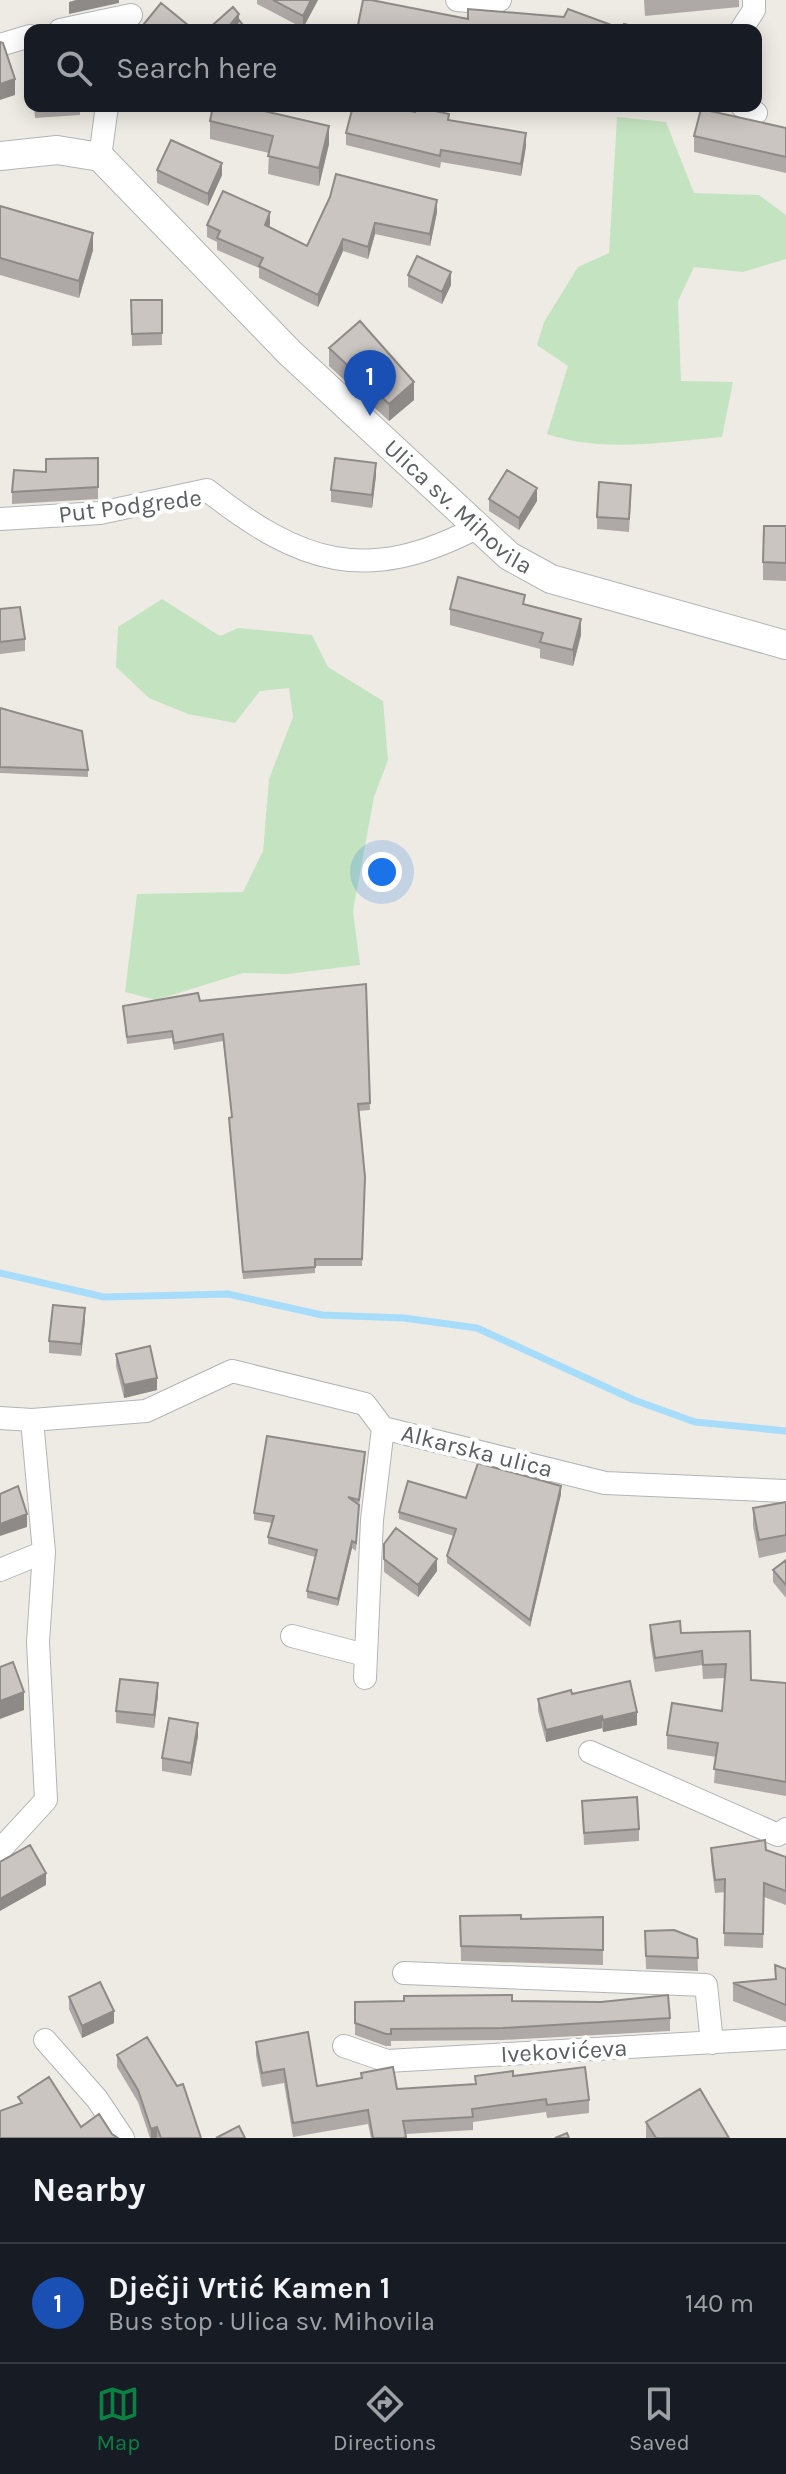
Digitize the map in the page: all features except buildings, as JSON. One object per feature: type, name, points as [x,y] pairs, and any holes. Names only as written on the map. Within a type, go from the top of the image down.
[{"type":"street","points":[[457,0],[500,0]]},
{"type":"street","points":[[745,24],[754,10],[754,0]]},
{"type":"street","points":[[89,24],[132,15]]},
{"type":"street","points":[[0,45],[24,38]]},
{"type":"street","points":[[0,156],[57,150],[100,157],[106,112]]},
{"type":"street","name":"Ulica sv. Mihovila","points":[[100,157],[290,353],[509,556],[551,579],[786,645]]},
{"type":"street","name":"Put Podgrede","points":[[0,519],[100,513],[207,490],[255,528],[320,557],[354,562],[410,557],[476,528]]},
{"type":"street","name":"Alkarska ulica","points":[[0,1418],[32,1420],[146,1411],[232,1371],[365,1404],[383,1428],[605,1483],[786,1491]]},
{"type":"street","points":[[0,1850],[46,1800],[38,1642],[44,1552],[32,1420]]},
{"type":"street","points":[[292,1636],[365,1666],[372,1520],[383,1428]]},
{"type":"street","points":[[0,1570],[44,1552]]},
{"type":"street","points":[[590,1752],[778,1835],[786,1829]]},
{"type":"street","points":[[404,1973],[706,1985],[712,2043]]},
{"type":"street","name":"Ivekovićeva","points":[[344,2046],[387,2061],[786,2038]]},
{"type":"street","points":[[45,2040],[97,2099],[123,2138]]},
{"type":"green space","points":[[617,117],[666,122],[694,193],[759,195],[786,215],[786,259],[743,272],[694,267],[678,301],[681,381],[733,382],[722,437],[612,445],[568,440],[547,434],[568,366],[537,345],[544,322],[578,267],[609,253]]},
{"type":"green space","points":[[162,599],[220,636],[238,628],[312,635],[328,667],[383,701],[388,760],[374,797],[353,911],[360,965],[288,974],[243,973],[156,1000],[125,992],[137,894],[243,892],[263,851],[269,779],[293,717],[289,688],[260,691],[235,723],[188,714],[149,698],[116,667],[118,627]]},
{"type":"waterway","points":[[0,1273],[104,1297],[228,1294],[322,1315],[404,1318],[477,1328],[634,1400],[695,1422],[786,1431]]},
{"type":"place","name":"Dječji Vrtić Kamen 1","points":[[370,416]]}]
